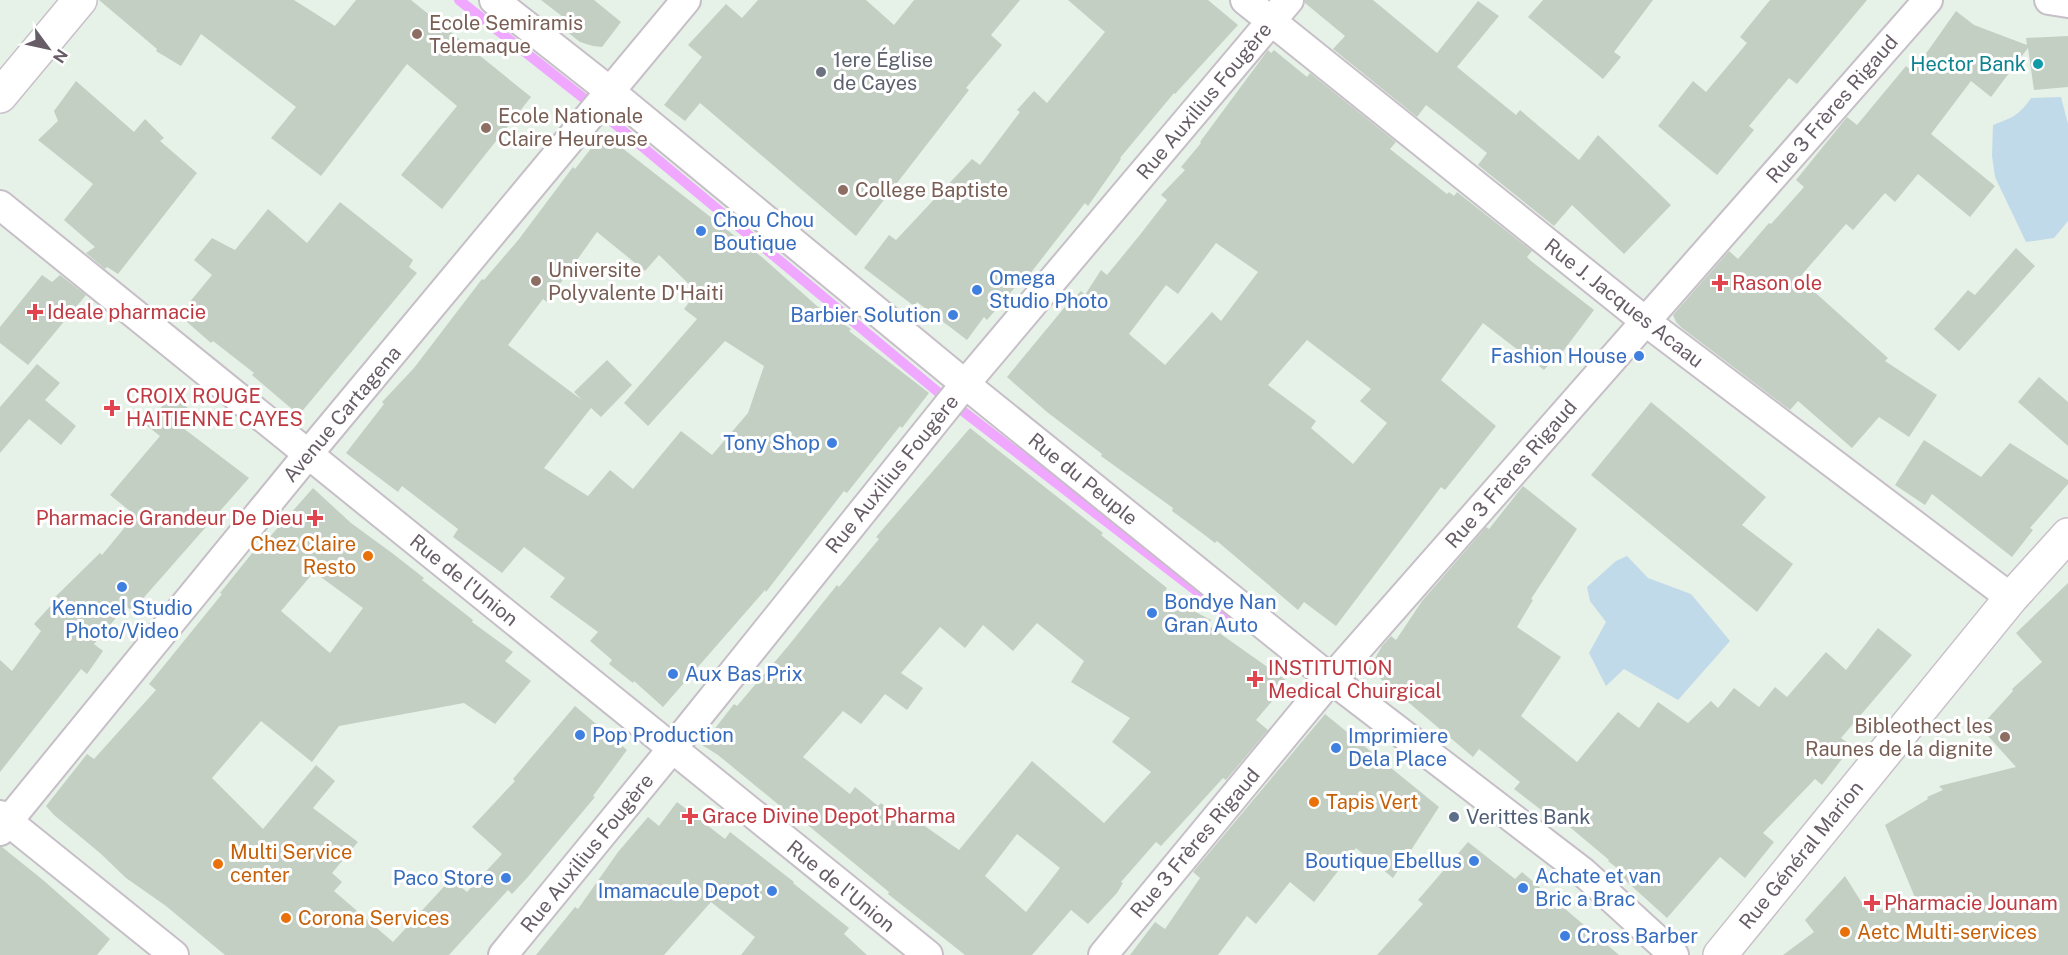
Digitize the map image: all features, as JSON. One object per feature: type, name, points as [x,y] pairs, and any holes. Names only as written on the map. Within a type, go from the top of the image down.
[{"type":"street","points":[[0,96],[80,0]]},
{"type":"street","name":"Rue du Peuple","points":[[494,0],[1331,679],[1583,872],[1674,955]]},
{"type":"street","name":"Avenue Cartagena","points":[[3,822],[686,0]]},
{"type":"street","name":"Rue J. Jacques Acaau","points":[[1245,0],[1645,321],[2011,598]]},
{"type":"street","name":"Rue Auxilius Fougère","points":[[503,955],[965,384],[1289,0]]},
{"type":"street","name":"Rue 3 Frères Rigaud","points":[[1103,955],[1331,679],[1928,0]]},
{"type":"street","points":[[2049,0],[2068,3]]},
{"type":"street","name":"Rue de l'Union","points":[[0,205],[309,453],[671,750],[928,955]]},
{"type":"street","name":"Rue Général Marion","points":[[1720,955],[2011,598],[2068,535]]},
{"type":"street","points":[[3,822],[174,955]]},
{"type":"shaded area","points":[[2061,97],[2068,124],[2068,221],[2054,238],[2026,242],[1995,177],[1992,156],[1993,125],[2014,116],[2031,98]]},
{"type":"shaded area","points":[[1627,556],[1648,578],[1691,594],[1730,641],[1678,700],[1624,669],[1606,686],[1589,653],[1606,622],[1590,601],[1587,587],[1616,561]]},
{"type":"building","points":[[99,0],[294,0],[335,26],[356,0],[411,0],[531,97],[442,209],[401,175],[457,106],[407,64],[321,176],[271,138],[296,107],[201,34],[181,66],[156,51],[157,49]]},
{"type":"building","points":[[541,0],[594,0],[621,22],[602,47],[593,46],[580,42],[566,31],[572,24]]},
{"type":"building","points":[[758,0],[866,0],[894,25],[914,0],[1020,0],[991,35],[1002,45],[966,88],[969,90],[856,236],[700,103],[685,121],[664,105],[702,57],[688,45],[726,4],[742,18]]},
{"type":"building","points":[[1068,0],[1208,0],[1238,25],[1174,93],[1120,158],[1088,206],[1085,203],[1026,279],[1024,277],[987,320],[984,317],[967,340],[917,302],[914,306],[864,268],[889,235],[896,240],[972,159],[980,165],[1020,112],[1017,110],[1034,91],[1047,103],[1105,32]]},
{"type":"building","points":[[1305,0],[1373,0],[1437,53],[1478,1],[1499,16],[1457,67],[1516,115],[1520,110],[1579,160],[1598,135],[1671,205],[1624,254],[1572,205],[1554,226],[1478,165],[1487,153],[1426,105],[1417,117],[1333,49],[1345,36],[1305,3]]},
{"type":"building","points":[[1543,0],[1653,0],[1614,52],[1621,57],[1603,79],[1528,17]]},
{"type":"building","points":[[1770,0],[1867,0],[1797,84],[1789,78],[1749,126],[1754,130],[1717,175],[1658,126],[1693,81],[1706,92],[1747,43],[1740,37]]},
{"type":"building","points":[[1956,11],[1974,25],[2027,45],[2026,38],[2068,36],[2068,87],[2034,90],[2028,48],[1991,97],[1971,81],[1931,134],[1995,186],[1970,217],[1918,174],[1895,202],[1885,193],[1853,230],[1846,224],[1799,278],[1888,358],[1885,361],[1937,395],[1909,437],[1879,417],[1852,448],[1798,401],[1790,410],[1682,328],[1673,315],[1729,251],[1738,259],[1804,187],[1796,180],[1847,117],[1857,125],[1906,66],[1913,72]]},
{"type":"building","points":[[1268,50],[1271,53],[1274,50],[1307,77],[1310,73],[1396,142],[1390,149],[1447,194],[1449,192],[1454,196],[1457,192],[1532,251],[1527,257],[1531,261],[1594,310],[1558,358],[1556,356],[1544,370],[1483,323],[1441,380],[1496,426],[1445,490],[1441,487],[1336,626],[1304,602],[1298,610],[1217,541],[1215,543],[1172,511],[1173,508],[1101,456],[1102,454],[1047,412],[1007,377],[1064,308],[1081,291],[1085,295],[1101,270],[1107,275],[1167,200],[1161,195],[1185,170],[1181,167]],"holes":[[[1216,243],[1258,272],[1221,321],[1212,312],[1165,365],[1129,334],[1166,285],[1178,294]],[[1307,340],[1371,389],[1360,401],[1387,423],[1353,464],[1311,428],[1316,421],[1268,385]]]},
{"type":"building","points":[[76,81],[134,132],[145,119],[164,138],[160,141],[197,173],[118,274],[107,267],[105,269],[86,253],[95,247],[64,220],[93,184],[38,140],[58,121],[54,111]]},
{"type":"building","points":[[603,133],[763,258],[817,306],[851,329],[849,331],[929,393],[847,493],[844,491],[766,592],[765,590],[663,707],[634,681],[633,683],[609,664],[612,660],[590,641],[598,632],[550,597],[565,578],[524,547],[502,573],[453,537],[458,529],[402,486],[398,492],[346,453],[384,404],[382,402],[414,368],[482,279],[484,280],[519,239],[573,167],[575,169]],"holes":[[[597,232],[645,271],[659,255],[697,292],[684,309],[697,319],[624,403],[648,426],[725,341],[764,366],[748,413],[712,455],[681,431],[633,489],[610,470],[588,496],[544,468],[591,408],[601,417],[632,385],[607,360],[574,392],[582,400],[508,345],[543,299],[547,302]]]},
{"type":"building","points":[[340,202],[413,260],[409,267],[417,273],[299,415],[252,375],[254,373],[213,341],[211,343],[179,315],[212,275],[194,260],[212,238],[235,250],[268,209],[307,243]]},
{"type":"building","points":[[2016,248],[2035,266],[1959,351],[1934,329],[1968,290],[1975,295]]},
{"type":"building","points":[[42,275],[52,282],[60,275],[86,295],[28,365],[0,343],[0,327]]},
{"type":"building","points":[[37,364],[60,383],[45,400],[76,426],[61,445],[29,419],[0,453],[0,407]]},
{"type":"building","points":[[2039,377],[2068,402],[2068,446],[2018,402]]},
{"type":"building","points":[[171,396],[195,413],[183,428],[249,478],[132,611],[126,606],[94,644],[103,651],[87,674],[81,669],[0,772],[0,660],[12,671],[41,631],[34,624],[53,603],[51,601],[100,553],[102,555],[135,515],[110,495],[160,436],[146,425]]},
{"type":"building","points":[[1651,402],[1766,497],[1742,525],[1793,564],[1757,612],[1591,475]]},
{"type":"building","points":[[970,428],[1103,533],[1101,535],[1167,588],[1163,595],[1211,620],[1208,625],[1286,680],[1256,720],[1268,730],[1226,780],[1223,778],[1161,846],[1156,842],[1121,882],[1123,883],[1117,893],[1088,924],[1071,910],[1032,955],[965,955],[888,894],[889,892],[787,808],[785,810],[718,755],[702,745],[734,704],[737,706],[789,645],[837,585],[839,587],[879,539],[876,537]],"holes":[[[1037,623],[1084,661],[1071,682],[1130,718],[1112,742],[1151,772],[1104,823],[1032,761],[959,850],[906,813],[901,820],[881,803],[878,806],[855,787],[850,794],[803,757],[843,711],[861,724],[885,694],[907,710],[923,688],[901,673],[940,627],[965,648],[983,625],[1013,651]],[[1017,834],[1060,868],[1026,912],[985,876]]]},
{"type":"building","points":[[1924,440],[1981,477],[2010,443],[2068,480],[2068,484],[2030,528],[2033,530],[2012,557],[1932,494],[1925,505],[1895,485]]},
{"type":"building","points":[[1523,486],[1577,529],[1531,599],[1533,600],[1517,627],[1561,657],[1521,716],[1577,762],[1618,712],[1639,728],[1658,702],[1688,723],[1711,701],[1718,708],[1734,688],[1759,707],[1775,687],[1787,697],[1826,652],[1846,670],[1878,628],[1912,655],[1841,738],[1852,746],[1822,785],[1815,779],[1763,833],[1774,842],[1745,878],[1720,857],[1667,918],[1615,871],[1617,868],[1609,860],[1559,818],[1557,822],[1514,789],[1520,782],[1479,749],[1473,757],[1369,669],[1382,646],[1391,636],[1396,640],[1422,601],[1486,527],[1489,529]]},
{"type":"building","points":[[313,488],[351,523],[424,578],[422,580],[473,620],[472,622],[513,652],[505,661],[531,681],[495,724],[464,703],[339,726],[312,762],[261,721],[212,778],[263,829],[316,765],[335,781],[313,808],[358,842],[332,873],[342,882],[334,891],[393,942],[451,879],[467,892],[502,854],[472,827],[515,781],[513,779],[575,706],[627,750],[593,796],[595,797],[527,878],[512,894],[508,890],[449,955],[225,955],[166,906],[126,878],[46,806],[87,754],[94,759],[156,690],[149,684],[257,547],[259,549]],"holes":[[[314,572],[363,608],[330,653],[281,611]]]},
{"type":"building","points":[[2068,583],[2068,955],[1783,955],[1814,932],[1805,920],[1845,876],[1867,911],[1918,905],[1885,825],[1928,799],[1927,797],[1943,790],[1939,786],[2016,767],[1980,727],[2013,691],[2012,689],[2042,662],[2016,633]]},
{"type":"building","points":[[1325,714],[1439,807],[1393,878],[1356,848],[1314,902],[1290,882],[1256,924],[1247,916],[1218,955],[1130,955],[1155,922],[1165,929],[1200,878],[1193,872]]},
{"type":"building","points":[[677,802],[725,839],[730,832],[794,882],[849,928],[844,934],[867,955],[741,955],[755,937],[711,902],[664,955],[536,955],[575,907],[578,909],[618,852],[648,817],[659,826]]},
{"type":"building","points":[[1468,842],[1515,879],[1522,872],[1619,955],[1377,955],[1423,904],[1418,900]]},
{"type":"building","points":[[0,847],[43,880],[110,939],[97,955],[0,955]]},
{"type":"waterway","points":[[459,0],[586,100],[938,392],[1246,629]]},
{"type":"place","name":"Ecole Semiramis Telemaque","points":[[417,34]]},
{"type":"place","name":"Hector Bank","points":[[2038,64]]},
{"type":"place","name":"1ere Église de Cayes","points":[[821,72]]},
{"type":"place","name":"Ecole Nationale Claire Heureuse","points":[[486,128]]},
{"type":"place","name":"College Baptiste","points":[[843,190]]},
{"type":"place","name":"Chou Chou Boutique","points":[[701,231]]},
{"type":"place","name":"Universite Polyvalente D'Haiti","points":[[536,281]]},
{"type":"place","name":"Rason ole","points":[[1720,283]]},
{"type":"place","name":"Omega Studio Photo","points":[[977,290]]},
{"type":"place","name":"Ideale pharmacie","points":[[35,312]]},
{"type":"place","name":"Barbier Solution","points":[[953,315]]},
{"type":"place","name":"Fashion House","points":[[1639,356]]},
{"type":"place","name":"CROIX ROUGE HAITIENNE CAYES","points":[[112,408]]},
{"type":"place","name":"Tony Shop","points":[[832,443]]},
{"type":"place","name":"Pharmacie Grandeur De Dieu","points":[[315,518]]},
{"type":"place","name":"Chez Claire Resto","points":[[368,556]]},
{"type":"place","name":"Kenncel Studio Photo/Video","points":[[122,587]]},
{"type":"place","name":"Bondye Nan Gran Auto","points":[[1152,613]]},
{"type":"place","name":"Aux Bas Prix","points":[[673,674]]},
{"type":"place","name":"INSTITUTION Medical Chuirgical","points":[[1255,679]]},
{"type":"place","name":"Pop Production","points":[[580,735]]},
{"type":"place","name":"Bibleothect les Raunes de la dignite","points":[[2005,737]]},
{"type":"place","name":"Imprimiere Dela Place","points":[[1336,748]]},
{"type":"place","name":"Tapis Vert","points":[[1314,802]]},
{"type":"place","name":"Grace Divine Depot Pharma","points":[[690,816]]},
{"type":"place","name":"Verittes Bank","points":[[1454,817]]},
{"type":"place","name":"Boutique Ebellus","points":[[1474,861]]},
{"type":"place","name":"Multi Service center","points":[[218,864]]},
{"type":"place","name":"Paco Store","points":[[506,878]]},
{"type":"place","name":"Achate et van Bric a Brac","points":[[1523,888]]},
{"type":"place","name":"Imamacule Depot","points":[[772,891]]},
{"type":"place","name":"Pharmacie Jounam","points":[[1872,903]]},
{"type":"place","name":"Corona Services","points":[[286,918]]},
{"type":"place","name":"Aetc Multi-services","points":[[1845,932]]},
{"type":"place","name":"Cross Barber","points":[[1565,936]]}]
